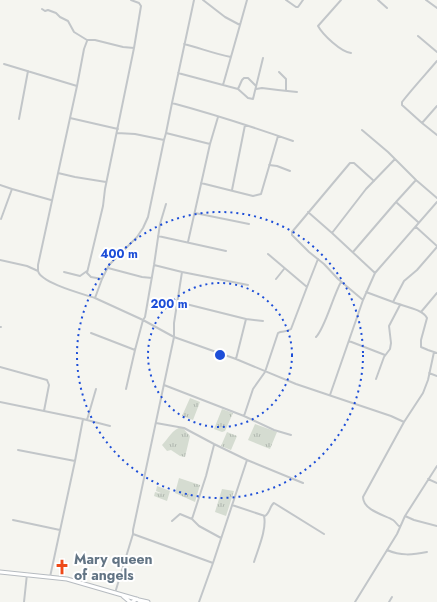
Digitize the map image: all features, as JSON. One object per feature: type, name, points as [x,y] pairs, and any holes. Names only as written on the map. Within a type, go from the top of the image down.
[{"type":"street","points":[[102,279],[87,273],[118,129],[141,6],[139,3],[131,0]]},
{"type":"street","points":[[191,0],[192,7]]},
{"type":"street","points":[[95,298],[108,268],[112,262],[138,237],[148,217],[194,0]]},
{"type":"street","points":[[203,0],[225,17],[240,25]]},
{"type":"street","points":[[223,85],[247,0]]},
{"type":"street","points":[[286,0],[296,8],[303,0]]},
{"type":"street","points":[[341,0],[318,25],[318,27],[340,48],[351,53]]},
{"type":"street","points":[[378,0],[387,8]]},
{"type":"street","points":[[426,0],[437,8]]},
{"type":"street","points":[[42,9],[56,13],[68,21],[74,32],[88,40],[134,48]]},
{"type":"street","points":[[418,36],[437,52]]},
{"type":"street","points":[[88,40],[84,49],[51,200],[38,265],[39,275],[51,283],[95,298],[143,320],[174,337],[296,384],[404,422]]},
{"type":"street","points":[[184,44],[231,58]]},
{"type":"street","points":[[178,73],[238,89],[251,99],[254,97],[263,58]]},
{"type":"street","points":[[437,61],[402,102],[402,105],[437,135]]},
{"type":"street","points":[[4,64],[77,86]]},
{"type":"street","points":[[19,118],[28,72]]},
{"type":"street","points":[[279,72],[286,79],[286,91]]},
{"type":"street","points":[[238,89],[244,78],[248,78],[256,86]]},
{"type":"street","points":[[256,89],[262,88],[297,92]]},
{"type":"street","points":[[172,103],[209,113],[218,118],[246,125],[293,141]]},
{"type":"street","points":[[422,123],[437,106]]},
{"type":"street","points":[[70,118],[118,129]]},
{"type":"street","points":[[188,242],[210,144],[218,118]]},
{"type":"street","points":[[232,190],[246,125]]},
{"type":"street","points":[[362,130],[437,198]]},
{"type":"street","points":[[117,133],[135,134],[164,140]]},
{"type":"street","points":[[166,133],[210,144]]},
{"type":"street","points":[[201,183],[253,196],[261,194],[278,136]]},
{"type":"street","points":[[332,232],[374,181],[395,159]]},
{"type":"street","points":[[363,300],[302,246],[292,234],[293,230],[350,164],[354,163],[374,181]]},
{"type":"street","points":[[269,165],[277,166],[290,171]]},
{"type":"street","points":[[58,173],[106,182]]},
{"type":"street","points":[[353,252],[416,180]]},
{"type":"street","points":[[0,185],[51,200]]},
{"type":"street","points":[[0,224],[12,188]]},
{"type":"street","points":[[396,202],[419,223]]},
{"type":"street","points":[[330,395],[363,300],[375,273],[437,202]]},
{"type":"street","points":[[126,389],[143,320],[152,278],[162,214],[166,204]]},
{"type":"street","points":[[308,212],[332,232],[375,273]]},
{"type":"street","points":[[195,213],[249,224]]},
{"type":"street","points":[[393,302],[404,281],[417,270],[437,246],[416,226]]},
{"type":"street","points":[[158,236],[226,251]]},
{"type":"street","points":[[268,254],[307,287]]},
{"type":"street","points":[[244,416],[253,389],[264,372],[278,333],[286,332],[291,329],[318,259]]},
{"type":"street","points":[[0,260],[27,266],[38,271]]},
{"type":"street","points":[[154,265],[248,285]]},
{"type":"street","points":[[108,268],[142,277],[152,278]]},
{"type":"street","points":[[276,279],[284,269]]},
{"type":"street","points":[[64,272],[80,276],[88,270]]},
{"type":"street","points":[[115,593],[133,534],[174,337],[174,323],[182,272]]},
{"type":"street","points":[[316,337],[323,325],[341,282]]},
{"type":"street","points":[[366,292],[421,312],[426,316],[427,318],[421,340],[421,347],[436,352],[423,392],[404,422],[363,499],[367,506],[394,521],[400,527]]},
{"type":"street","points":[[421,312],[437,293]]},
{"type":"street","points":[[178,302],[246,319],[263,321]]},
{"type":"street","points":[[376,379],[385,355],[389,351],[391,343],[390,326],[400,305]]},
{"type":"street","points":[[236,360],[246,319]]},
{"type":"street","points":[[91,333],[135,350]]},
{"type":"street","points":[[349,341],[385,355]]},
{"type":"street","points":[[0,367],[47,380],[48,385],[44,411]]},
{"type":"street","points":[[429,373],[437,376]]},
{"type":"street","points":[[164,385],[244,416],[274,430],[291,435]]},
{"type":"street","points":[[87,420],[96,390]]},
{"type":"street","points":[[0,402],[110,426]]},
{"type":"street","points":[[50,577],[83,419]]},
{"type":"street","points":[[156,423],[184,428],[247,460],[303,483]]},
{"type":"street","points":[[192,519],[206,476],[214,444]]},
{"type":"street","points":[[18,450],[75,461]]},
{"type":"street","points":[[199,602],[247,460]]},
{"type":"street","points":[[356,602],[397,534],[405,516],[437,466]]},
{"type":"street","points":[[428,479],[437,483]]},
{"type":"street","points":[[264,516],[269,513],[272,504],[274,503],[324,534]]},
{"type":"street","points":[[232,505],[264,516]]},
{"type":"street","points":[[172,521],[180,514],[192,519],[199,526],[221,538]]},
{"type":"street","points":[[254,562],[262,537],[265,522],[264,516]]},
{"type":"street","points":[[405,516],[437,526]]},
{"type":"street","points":[[13,520],[60,530]]},
{"type":"street","points":[[133,534],[213,563]]},
{"type":"street","points":[[387,550],[399,555],[427,552]]},
{"type":"street","points":[[0,572],[67,579],[115,593],[136,601],[148,602]]},
{"type":"street","points":[[24,602],[27,574]]},
{"type":"street","points":[[123,596],[136,601]]},
{"type":"street","points":[[389,602],[392,596]]},
{"type":"green space","points":[[190,398],[200,402],[193,420],[182,416]]},
{"type":"green space","points":[[222,409],[233,413],[225,431],[222,432],[214,429]]},
{"type":"green space","points":[[255,424],[277,432],[270,449],[248,440]]},
{"type":"green space","points":[[182,427],[190,436],[185,457],[180,456],[171,450],[167,451],[162,445],[173,432]]},
{"type":"green space","points":[[227,432],[237,436],[231,450],[221,446]]},
{"type":"green space","points":[[179,478],[200,485],[195,502],[175,493]]},
{"type":"green space","points":[[157,486],[170,491],[167,501],[154,496],[155,492],[163,494],[156,491]]},
{"type":"green space","points":[[222,489],[234,491],[226,516],[215,512]]},
{"type":"place","name":"Mary queen of angels","points":[[62,567]]}]
